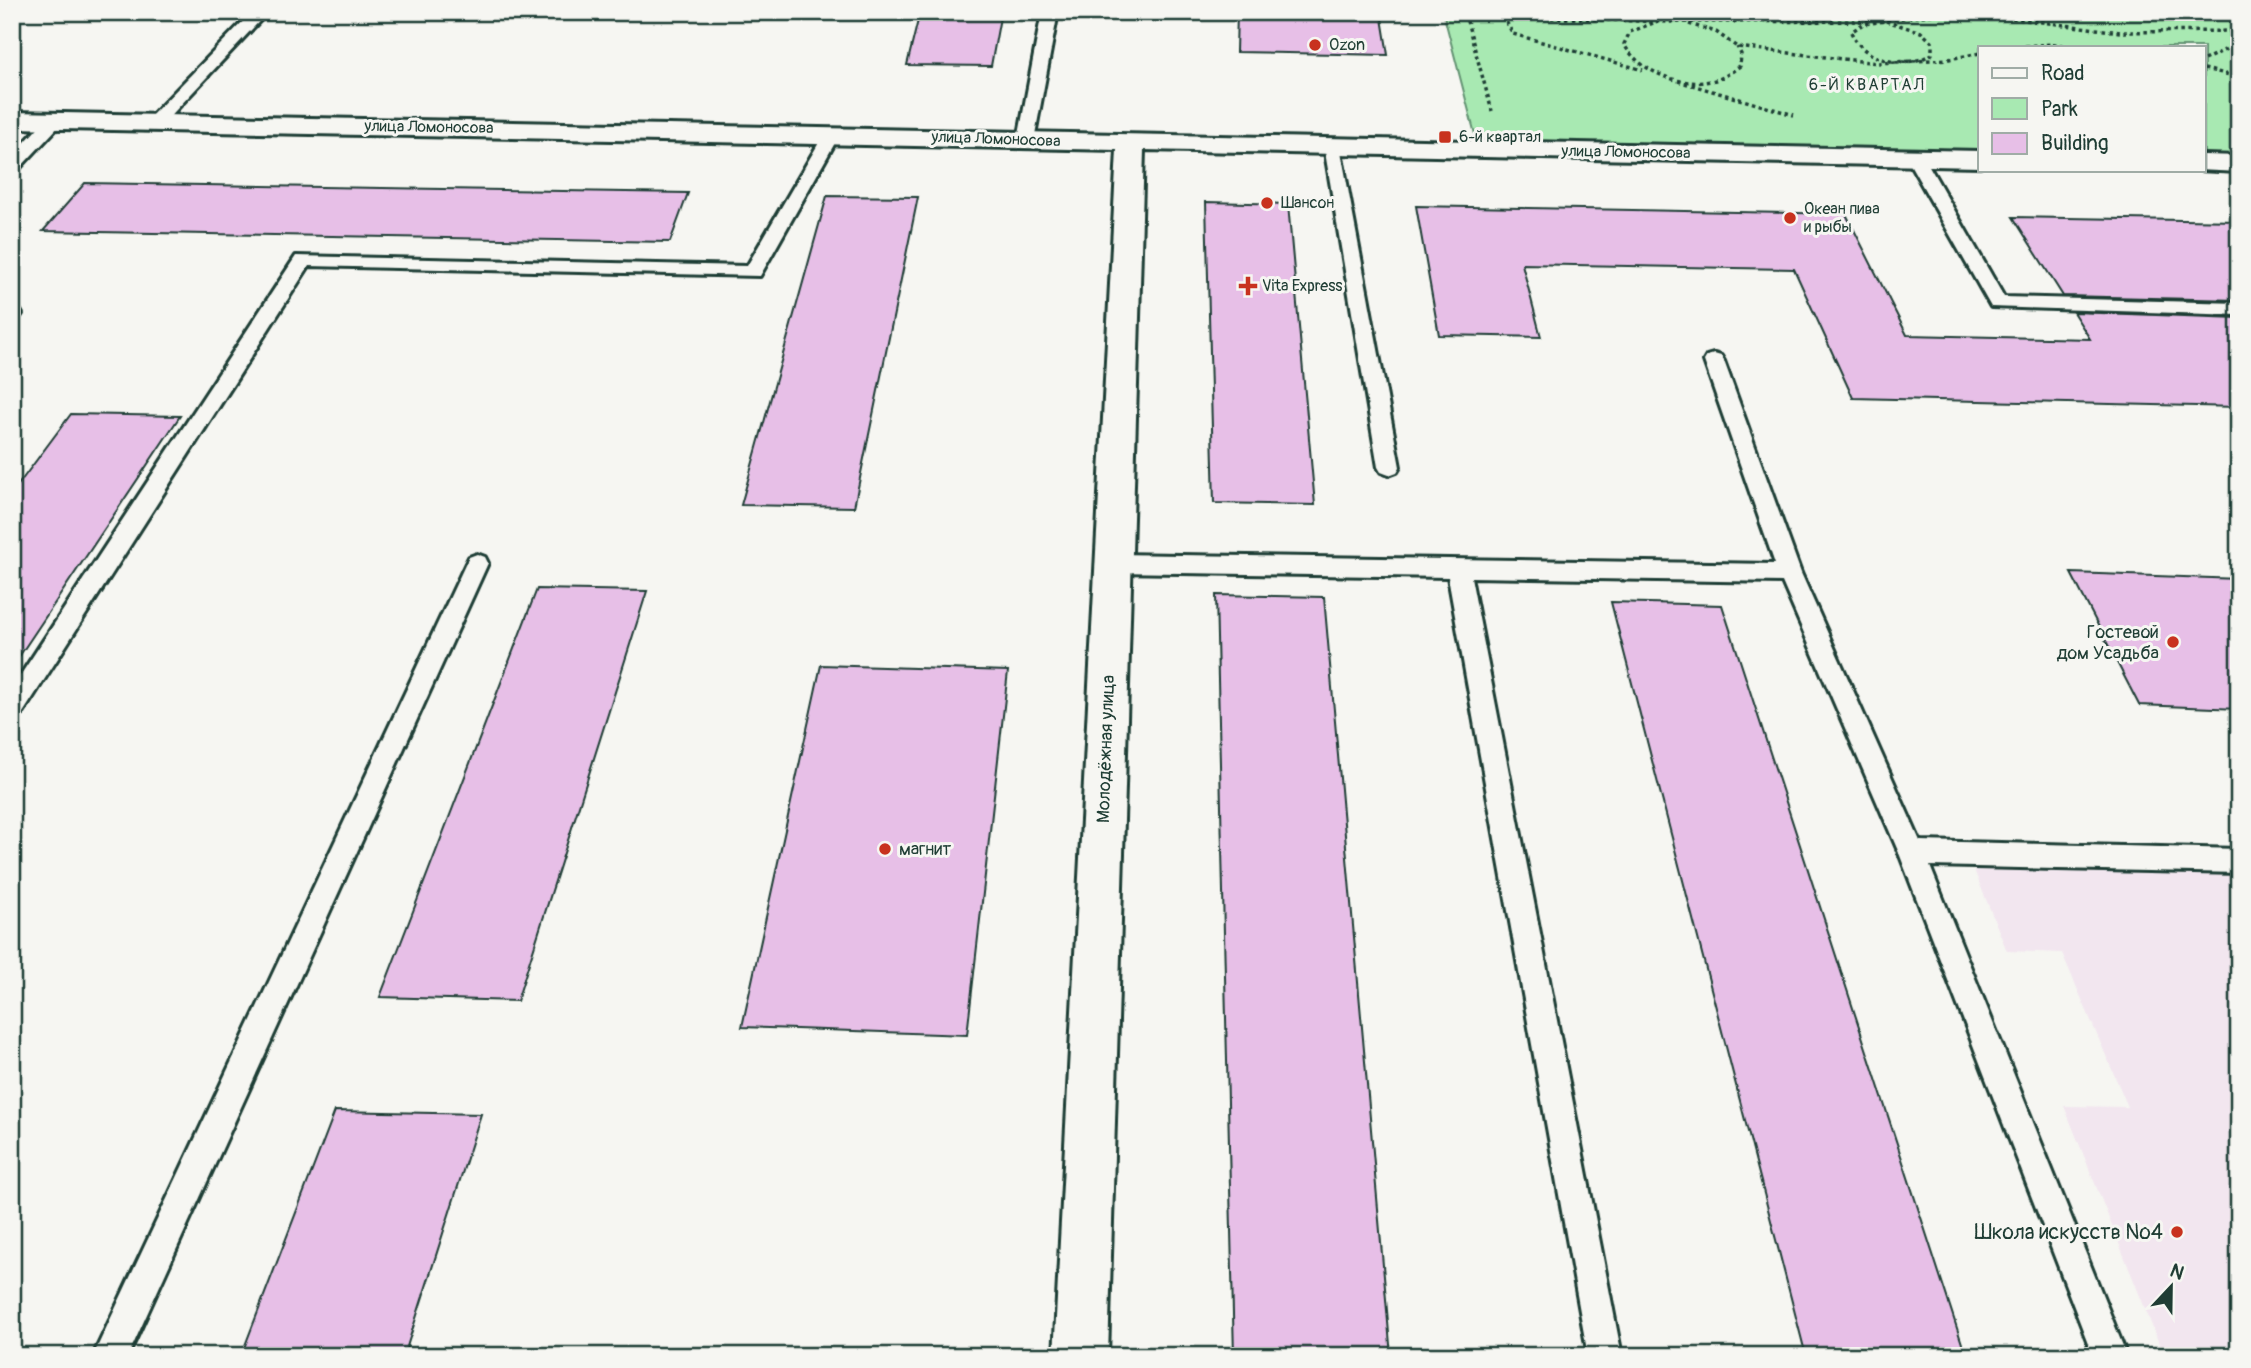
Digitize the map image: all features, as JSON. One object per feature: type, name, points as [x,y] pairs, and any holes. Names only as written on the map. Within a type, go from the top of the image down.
[{"type":"street","name":"улица Ломоносова","points":[[12,120],[832,134],[1978,159]]},
{"type":"street","name":"Молодёжная улица","points":[[1081,1356],[1131,142]]},
{"type":"street","points":[[2206,163],[2239,164]]},
{"type":"lane","points":[[155,122],[261,12]]},
{"type":"lane","points":[[1026,140],[1050,12]]},
{"type":"lane","points":[[12,166],[54,121]]},
{"type":"lane","points":[[12,709],[303,260],[753,272],[832,134]]},
{"type":"lane","points":[[1332,146],[1389,467]]},
{"type":"lane","points":[[1914,157],[1998,303],[2239,309]]},
{"type":"lane","points":[[1714,361],[1790,573],[1912,853],[2110,1356]]},
{"type":"lane","points":[[1114,563],[1790,573]]},
{"type":"lane","points":[[110,1356],[477,564]]},
{"type":"lane","points":[[1458,567],[1605,1356]]},
{"type":"lane","points":[[1912,853],[2239,861]]},
{"type":"path","points":[[1404,13],[1669,22],[1875,21],[1938,14],[1994,16],[2120,32],[2239,31]]},
{"type":"path","points":[[1465,14],[1492,111]]},
{"type":"path","points":[[1502,15],[1513,34],[1655,73],[1691,81],[1726,77],[1740,66],[1741,54],[1737,47],[1716,32],[1698,25],[1651,23],[1634,29],[1624,40],[1625,50],[1631,59],[1655,73],[1731,99],[1799,116]]},
{"type":"path","points":[[1875,21],[1900,24],[1921,32],[1932,42],[1932,54],[1910,62],[1888,60],[1866,52],[1853,41],[1851,32],[1856,26],[1875,21]]},
{"type":"path","points":[[2206,59],[2239,43]]},
{"type":"path","points":[[2025,46],[2069,46]]},
{"type":"path","points":[[1737,47],[1878,63],[1949,59],[1978,53]]},
{"type":"path","points":[[2206,70],[2239,78]]},
{"type":"shaded area","name":"Школа искусств №4","points":[[1972,865],[2239,873],[2239,1356],[2164,1356],[2064,1106],[2128,1107],[2062,953],[2007,951]]},
{"type":"green space","points":[[1443,12],[2239,12],[2239,157],[2206,157],[2206,46],[1978,46],[1978,152],[1477,142]]},
{"type":"building","points":[[920,12],[1001,12],[991,66],[907,65]]},
{"type":"building","points":[[1237,12],[1381,12],[1388,55],[1236,52]]},
{"type":"building","points":[[85,183],[688,193],[670,242],[43,231]]},
{"type":"building","points":[[827,196],[918,197],[854,507],[741,505]]},
{"type":"building","points":[[1206,202],[1288,204],[1315,505],[1214,503]]},
{"type":"building","points":[[1416,206],[1846,214],[1907,335],[2090,339],[2073,312],[2239,318],[2239,407],[1853,398],[1794,269],[1522,264],[1541,337],[1439,335]]},
{"type":"building","points":[[2013,217],[2239,221],[2239,300],[2063,296]]},
{"type":"building","points":[[71,414],[180,416],[12,667],[12,493]]},
{"type":"building","name":"Гостевой дом Усадьба","points":[[2071,573],[2239,579],[2239,709],[2139,705]]},
{"type":"building","points":[[537,589],[647,591],[517,1001],[380,997]]},
{"type":"building","points":[[1216,595],[1324,597],[1391,1356],[1234,1356]]},
{"type":"building","points":[[1611,602],[1722,605],[1966,1356],[1806,1356]]},
{"type":"building","name":"магнит","points":[[821,665],[1008,671],[967,1035],[742,1027]]},
{"type":"building","points":[[335,1111],[481,1114],[404,1356],[241,1356]]},
{"type":"place","name":"Ozon","points":[[1315,45]]},
{"type":"place","name":"6-й квартал","points":[[1445,137]]},
{"type":"place","name":"Шансон","points":[[1267,203]]},
{"type":"place","name":"Океан пива и рыбы","points":[[1790,218]]},
{"type":"place","name":"Vita Express","points":[[1248,286]]},
{"type":"place","name":"Гостевой дом Усадьба","points":[[2173,642]]},
{"type":"place","name":"магнит","points":[[885,849]]},
{"type":"place","name":"Школа искусств №4","points":[[2177,1232]]},
{"type":"district","name":"6-Й КВАРТАЛ","points":[[1867,85]]}]
